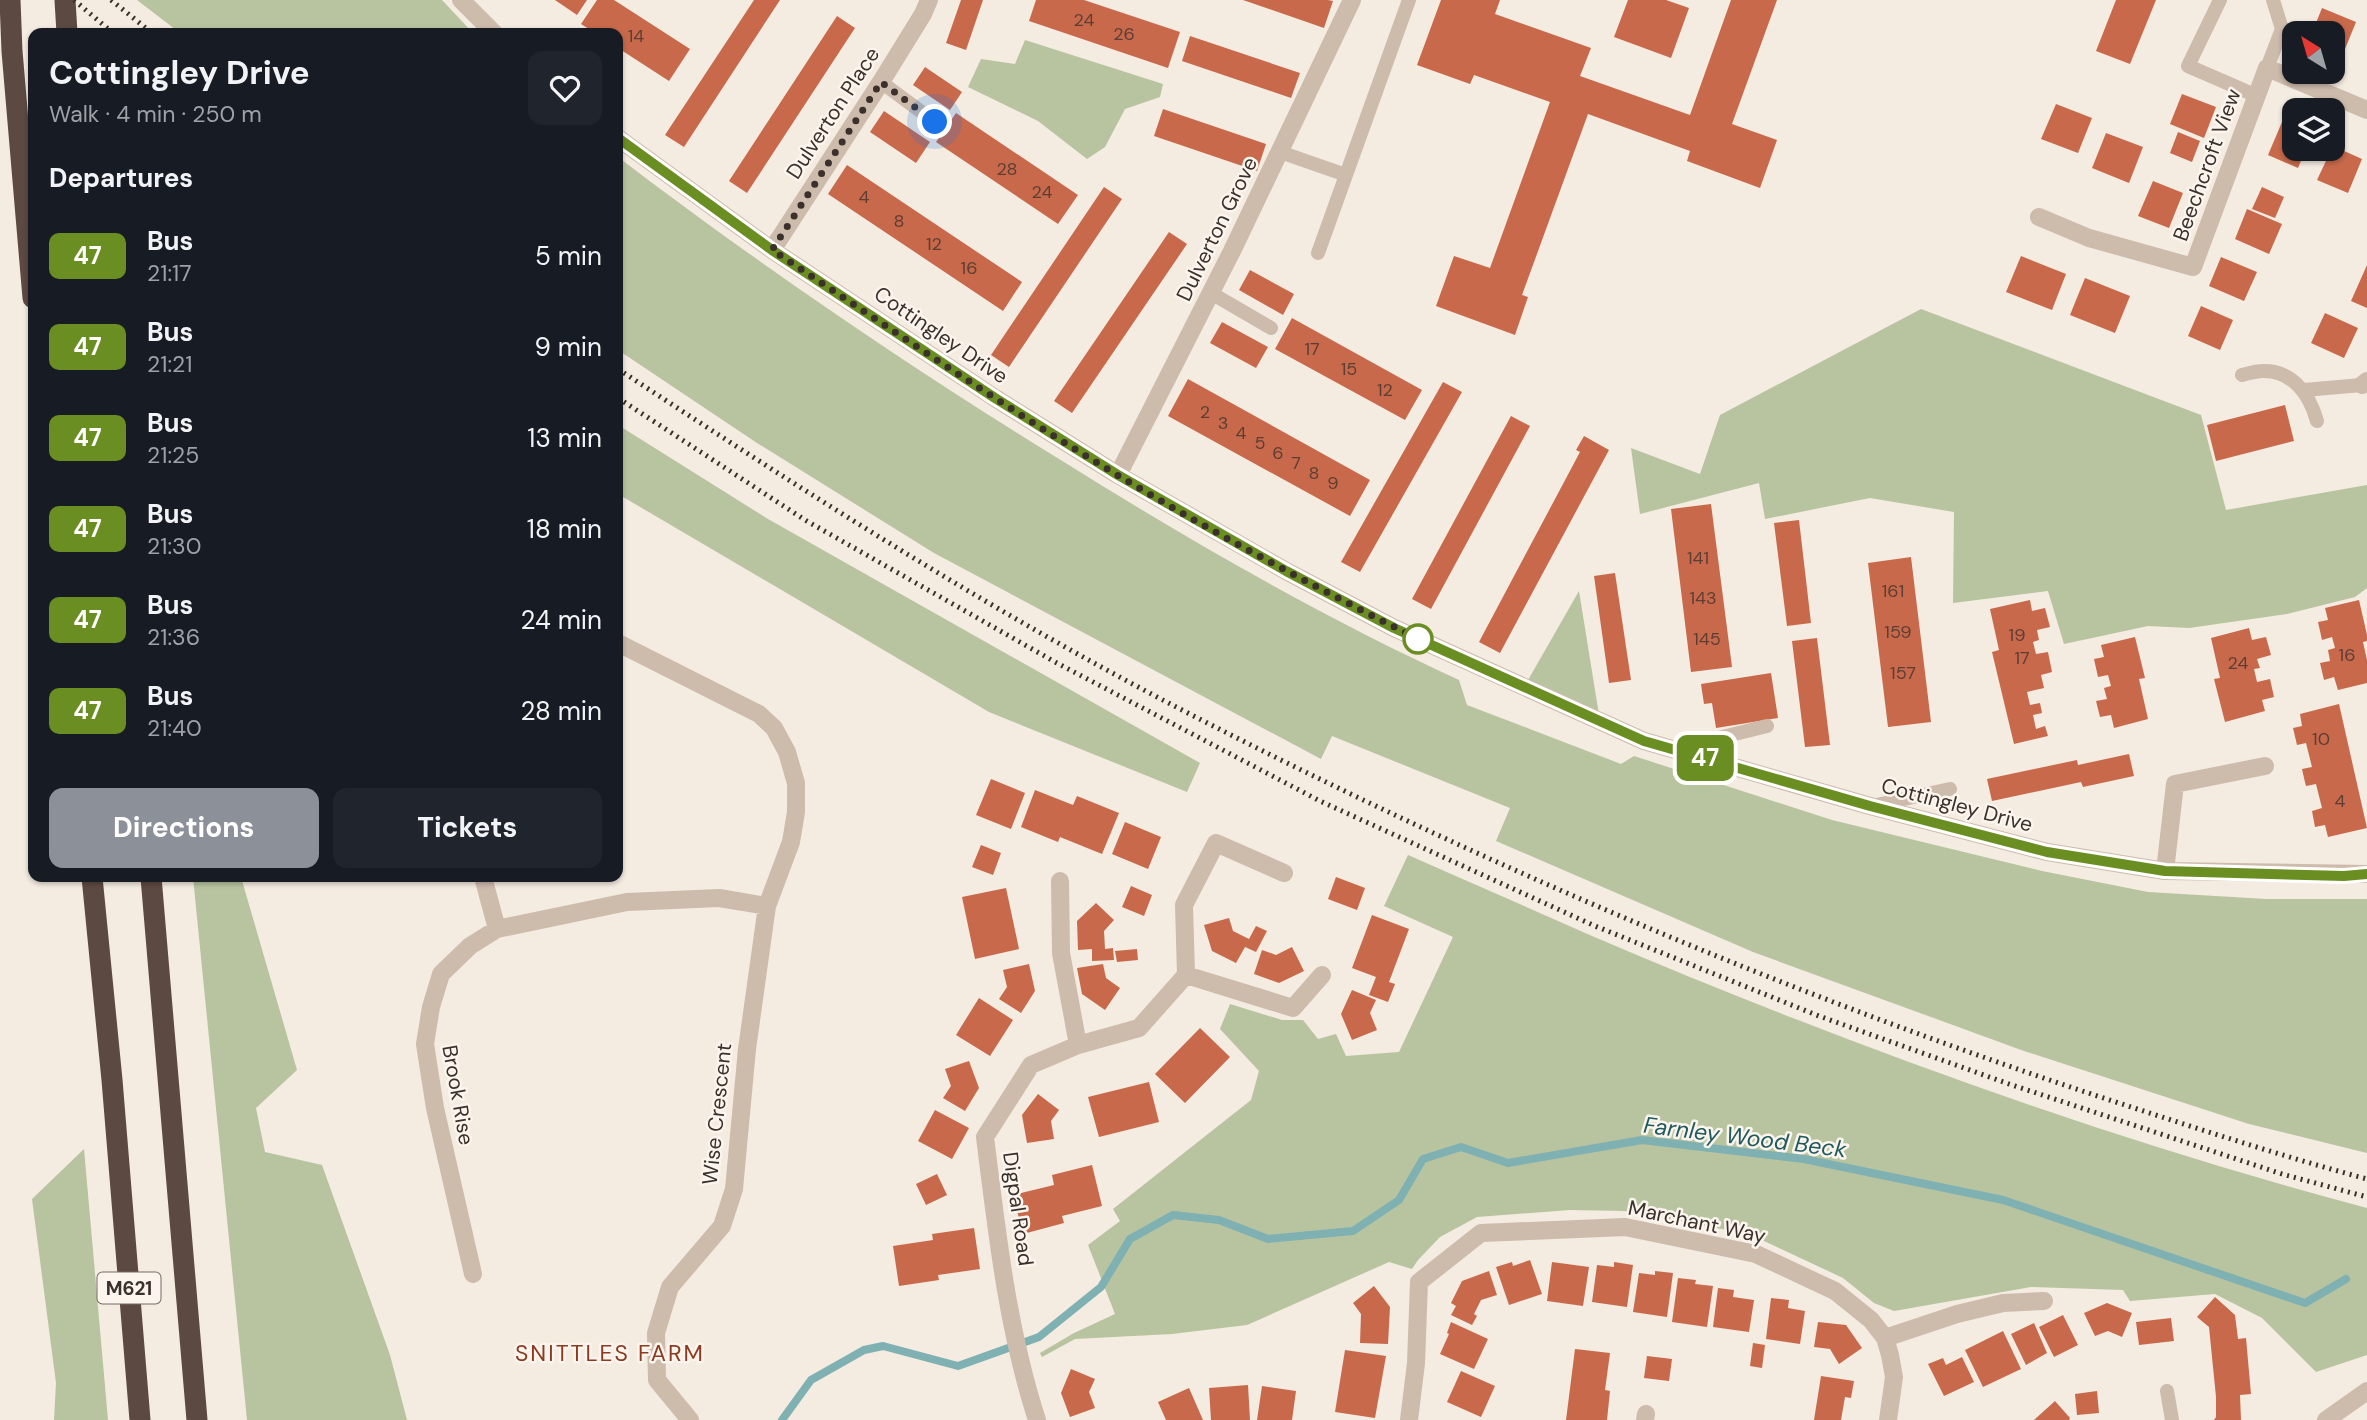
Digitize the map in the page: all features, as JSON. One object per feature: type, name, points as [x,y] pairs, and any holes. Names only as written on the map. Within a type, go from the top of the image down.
[{"type":"highway","points":[[10,0],[28,239]]},
{"type":"highway","points":[[65,0],[67,28]]},
{"type":"highway","name":"M621","points":[[92,882],[140,1420]]},
{"type":"highway","name":"M621","points":[[151,882],[197,1420]]},
{"type":"street","points":[[461,0],[489,28]]},
{"type":"street","name":"Dulverton Place","points":[[772,250],[881,82],[929,0]]},
{"type":"street","name":"Dulverton Grove","points":[[1118,475],[1211,293],[1352,0]]},
{"type":"street","points":[[2267,68],[2367,110]]},
{"type":"street","name":"Beechcroft View","points":[[2039,217],[2090,238],[2193,267],[2267,68]]},
{"type":"street","name":"Cottingley Drive","points":[[623,142],[772,250],[995,398],[1118,475],[1286,571],[1394,628],[1644,741],[1870,806],[2047,852],[2165,871],[2344,876],[2367,874]]},
{"type":"street","name":"Wise Crescent","points":[[623,646],[759,714],[774,728],[793,767],[796,783],[796,812],[791,842],[767,906],[747,1049],[734,1189],[722,1226],[670,1286],[656,1333],[657,1380],[690,1420]]},
{"type":"street","points":[[2165,871],[2175,784],[2265,766]]},
{"type":"street","points":[[1284,873],[1216,843],[1184,905],[1186,975],[1293,1009],[1322,975]]},
{"type":"street","points":[[1060,881],[1061,953],[1078,1045]]},
{"type":"street","points":[[484,882],[497,929]]},
{"type":"street","name":"Brook Rise","points":[[473,1274],[435,1108],[425,1044],[431,1007],[441,974],[470,946],[497,929],[627,902],[719,898],[767,906]]},
{"type":"street","name":"Digpal Road","points":[[1037,1420],[1021,1372],[1013,1334],[985,1137],[1031,1065],[1078,1045],[1139,1028],[1186,975]]},
{"type":"street","name":"Marchant Way","points":[[1409,1420],[1416,1363],[1419,1282],[1481,1233],[1625,1227],[1756,1254],[1835,1291],[1871,1320],[1885,1338],[1894,1377],[1888,1420]]},
{"type":"street","points":[[1885,1338],[1957,1314],[1991,1306],[2044,1301]]},
{"type":"street","points":[[2326,1420],[2367,1391]]},
{"type":"lane","points":[[1318,253],[1409,0]]},
{"type":"lane","points":[[2220,0],[2188,66],[2257,96]]},
{"type":"lane","points":[[2267,68],[2282,29],[2273,0]]},
{"type":"lane","points":[[881,82],[935,122]]},
{"type":"lane","points":[[1280,152],[1346,175]]},
{"type":"lane","points":[[1211,293],[1270,328]]},
{"type":"lane","points":[[2242,375],[2266,371],[2288,378],[2304,390],[2312,403],[2317,421]]},
{"type":"lane","points":[[2304,390],[2364,383]]},
{"type":"lane","points":[[1674,750],[1768,726]]},
{"type":"lane","points":[[1870,806],[1950,789]]},
{"type":"lane","points":[[2167,1391],[2172,1420]]},
{"type":"green space","points":[[137,0],[442,0],[468,28],[173,28]]},
{"type":"green space","points":[[1025,40],[1163,84],[1160,97],[1125,109],[1105,147],[1087,159],[1038,121],[968,87],[981,59],[1015,64]]},
{"type":"green space","points":[[623,161],[837,315],[1064,462],[1258,577],[1357,631],[1459,680],[1467,705],[1621,764],[1634,756],[1832,820],[2042,871],[2148,892],[2266,899],[2367,899],[2367,1153],[2249,1124],[2024,1051],[1753,952],[1496,841],[1510,808],[1332,736],[1321,759],[934,553],[757,443],[623,353]]},
{"type":"green space","points":[[1921,309],[2201,415],[2226,510],[2367,485],[2367,588],[2355,597],[2287,614],[2189,628],[2148,626],[2064,644],[2048,591],[1953,603],[1954,512],[1870,498],[1765,519],[1759,483],[1640,514],[1631,448],[1700,474],[1720,415]]},
{"type":"green space","points":[[623,428],[768,519],[1200,763],[1187,792],[989,712],[623,497]]},
{"type":"green space","points":[[1579,591],[1600,721],[1524,687]]},
{"type":"green space","points":[[1408,855],[1687,976],[1878,1051],[2170,1151],[2367,1208],[2367,1355],[2316,1372],[2262,1318],[2215,1294],[2130,1301],[2123,1290],[2031,1287],[1894,1311],[1874,1303],[1843,1278],[1749,1234],[1624,1211],[1570,1210],[1477,1217],[1440,1237],[1412,1269],[1389,1262],[1247,1325],[1172,1334],[1075,1339],[1042,1357],[1040,1353],[1115,1314],[1088,1245],[1120,1221],[1113,1209],[1251,1100],[1259,1071],[1220,1029],[1230,1004],[1282,1020],[1303,1020],[1318,1039],[1336,1034],[1346,1056],[1399,1052],[1453,937],[1384,906]]},
{"type":"green space","points":[[193,882],[242,882],[297,1070],[256,1108],[265,1152],[322,1165],[390,1355],[407,1420],[247,1420]]},
{"type":"green space","points":[[84,1149],[108,1420],[54,1420],[56,1383],[32,1199]]},
{"type":"building","points":[[555,0],[587,0],[577,15]]},
{"type":"building","points":[[597,0],[614,0],[690,49],[669,81],[623,51],[623,28],[587,28],[581,24]]},
{"type":"building","points":[[754,0],[780,0],[684,147],[665,135]]},
{"type":"building","points":[[961,0],[983,0],[966,50],[946,43]]},
{"type":"building","points":[[1036,0],[1084,0],[1180,32],[1168,68],[1029,21]]},
{"type":"building","points":[[1243,0],[1328,0],[1333,1],[1324,28]]},
{"type":"building","points":[[1441,0],[1500,0],[1495,14],[1591,48],[1580,76],[1690,115],[1731,0],[1777,0],[1732,124],[1777,140],[1760,188],[1687,161],[1690,151],[1588,114],[1522,295],[1528,297],[1515,335],[1436,306],[1454,256],[1490,268],[1550,102],[1474,75],[1470,84],[1417,65]]},
{"type":"building","points":[[1628,0],[1666,0],[1689,8],[1671,58],[1614,37]]},
{"type":"building","points":[[2116,0],[2156,0],[2130,64],[2096,51]]},
{"type":"building","points":[[2322,8],[2356,22],[2345,49],[2345,21],[2317,21]]},
{"type":"building","points":[[837,16],[855,28],[747,193],[729,181]]},
{"type":"building","points":[[1190,36],[1300,73],[1291,98],[1182,61]]},
{"type":"building","points":[[925,67],[962,92],[950,110],[913,85]]},
{"type":"building","points":[[2182,94],[2216,107],[2204,138],[2170,124]]},
{"type":"building","points":[[2056,104],[2092,118],[2078,153],[2041,139]]},
{"type":"building","points":[[1163,109],[1266,144],[1257,171],[1154,136]]},
{"type":"building","points":[[884,111],[930,142],[916,163],[870,132]]},
{"type":"building","points":[[956,113],[1078,195],[1058,224],[936,142]]},
{"type":"building","points":[[2282,122],[2282,161],[2301,161],[2298,168],[2268,155]]},
{"type":"building","points":[[2178,132],[2200,141],[2192,162],[2170,153]]},
{"type":"building","points":[[2106,133],[2143,147],[2129,183],[2092,168]]},
{"type":"building","points":[[2345,151],[2362,159],[2348,193],[2317,180],[2326,161],[2345,161]]},
{"type":"building","points":[[847,165],[1022,282],[1003,311],[828,194]]},
{"type":"building","points":[[2153,181],[2183,193],[2169,228],[2138,216]]},
{"type":"building","points":[[1104,187],[1122,199],[1009,367],[991,355]]},
{"type":"building","points":[[2262,187],[2284,197],[2275,218],[2252,209]]},
{"type":"building","points":[[2247,209],[2282,224],[2269,254],[2235,239]]},
{"type":"building","points":[[1169,232],[1187,244],[1072,413],[1054,401]]},
{"type":"building","points":[[2021,256],[2066,274],[2052,310],[2006,292]]},
{"type":"building","points":[[2221,257],[2257,272],[2244,301],[2209,286]]},
{"type":"building","points":[[2367,265],[2367,308],[2351,301]]},
{"type":"building","points":[[1250,270],[1294,294],[1283,315],[1239,290]]},
{"type":"building","points":[[2085,278],[2130,296],[2115,333],[2070,315]]},
{"type":"building","points":[[2201,306],[2233,320],[2220,350],[2188,336]]},
{"type":"building","points":[[2325,313],[2358,328],[2344,358],[2311,343]]},
{"type":"building","points":[[1292,318],[1422,390],[1405,420],[1275,349]]},
{"type":"building","points":[[1222,322],[1268,347],[1256,368],[1210,343]]},
{"type":"building","points":[[1188,379],[1370,480],[1350,516],[1168,416]]},
{"type":"building","points":[[1443,382],[1462,392],[1360,572],[1341,562]]},
{"type":"building","points":[[2285,405],[2294,441],[2216,461],[2207,425]]},
{"type":"building","points":[[1511,416],[1530,426],[1431,609],[1412,599]]},
{"type":"building","points":[[1584,436],[1609,450],[1500,653],[1479,642],[1580,452],[1576,450]]},
{"type":"building","points":[[1711,504],[1732,667],[1691,672],[1671,509]]},
{"type":"building","points":[[1799,520],[1811,623],[1787,626],[1774,523]]},
{"type":"building","points":[[1911,557],[1931,722],[1888,727],[1868,563]]},
{"type":"building","points":[[1615,573],[1631,680],[1609,683],[1594,576]]},
{"type":"building","points":[[2030,600],[2032,611],[2045,608],[2050,627],[2037,630],[2039,640],[2033,642],[2036,654],[2048,652],[2052,672],[2041,675],[2044,688],[2027,692],[2030,705],[2040,703],[2042,713],[2033,715],[2036,729],[2045,726],[2048,736],[2014,744],[1992,652],[1999,650],[1990,609]]},
{"type":"building","points":[[2359,600],[2367,635],[2367,641],[2363,642],[2367,660],[2367,683],[2338,690],[2334,677],[2324,680],[2320,663],[2330,661],[2328,650],[2335,648],[2332,637],[2322,640],[2318,622],[2328,620],[2325,608]]},
{"type":"building","points":[[2249,628],[2252,640],[2266,637],[2271,655],[2257,659],[2260,668],[2254,669],[2257,682],[2270,679],[2274,697],[2262,700],[2265,711],[2225,722],[2214,679],[2220,678],[2211,638]]},
{"type":"building","points":[[2135,637],[2145,678],[2139,679],[2148,719],[2114,728],[2111,715],[2100,717],[2096,701],[2107,699],[2104,688],[2111,686],[2108,675],[2098,677],[2094,659],[2104,657],[2101,645]]},
{"type":"building","points":[[1817,638],[1830,745],[1805,747],[1792,641]]},
{"type":"building","points":[[1771,673],[1778,718],[1716,728],[1712,703],[1704,704],[1701,684]]},
{"type":"building","points":[[2339,704],[2367,828],[2328,837],[2325,825],[2315,827],[2312,811],[2322,808],[2316,784],[2306,786],[2302,769],[2312,767],[2306,743],[2297,745],[2293,728],[2302,726],[2300,714]]},
{"type":"building","points":[[2129,754],[2134,776],[2083,787],[2081,782],[1992,801],[1987,779],[2077,760],[2078,765]]},
{"type":"building","points":[[991,779],[1025,793],[1011,829],[976,815]]},
{"type":"building","points":[[1035,790],[1073,805],[1077,796],[1119,813],[1102,854],[1060,837],[1058,842],[1021,827]]},
{"type":"building","points":[[1125,822],[1161,837],[1148,869],[1112,854]]},
{"type":"building","points":[[981,845],[1001,853],[993,875],[972,867]]},
{"type":"building","points":[[1336,877],[1365,888],[1357,910],[1328,899]]},
{"type":"building","points":[[1131,886],[1152,895],[1144,916],[1122,907]]},
{"type":"building","points":[[1006,888],[1019,949],[975,959],[962,897]]},
{"type":"building","points":[[1096,903],[1114,920],[1104,931],[1105,949],[1113,948],[1114,960],[1092,961],[1092,949],[1078,950],[1077,921]]},
{"type":"building","points":[[1372,915],[1409,929],[1389,982],[1395,984],[1388,1002],[1369,995],[1376,977],[1352,968]]},
{"type":"building","points":[[1229,918],[1233,931],[1249,939],[1256,926],[1267,931],[1256,952],[1245,947],[1236,963],[1212,951],[1204,925]]},
{"type":"building","points":[[1292,947],[1304,971],[1279,983],[1254,974],[1262,950],[1276,955]]},
{"type":"building","points":[[1137,949],[1138,960],[1117,962],[1115,951]]},
{"type":"building","points":[[1029,964],[1035,991],[1021,1013],[999,999],[1007,987],[1003,970]]},
{"type":"building","points":[[1103,964],[1106,978],[1120,988],[1105,1010],[1082,994],[1077,968]]},
{"type":"building","points":[[1352,990],[1376,1000],[1370,1013],[1377,1030],[1352,1040],[1341,1014]]},
{"type":"building","points":[[979,998],[1013,1020],[990,1056],[956,1035]]},
{"type":"building","points":[[1200,1028],[1230,1057],[1185,1103],[1155,1074]]},
{"type":"building","points":[[969,1061],[979,1088],[965,1111],[943,1098],[951,1086],[945,1069]]},
{"type":"building","points":[[1149,1082],[1159,1122],[1099,1137],[1088,1097]]},
{"type":"building","points":[[1038,1094],[1059,1110],[1051,1121],[1054,1139],[1027,1143],[1022,1115]]},
{"type":"building","points":[[935,1110],[969,1128],[952,1159],[918,1141]]},
{"type":"building","points":[[1092,1165],[1102,1206],[1062,1216],[1064,1223],[1023,1234],[1013,1195],[1054,1185],[1052,1175]]},
{"type":"building","points":[[937,1174],[947,1195],[926,1205],[916,1184]]},
{"type":"building","points":[[974,1228],[980,1269],[938,1275],[939,1280],[899,1286],[893,1246],[933,1240],[932,1234]]},
{"type":"building","points":[[1530,1260],[1542,1294],[1509,1305],[1496,1267],[1512,1262],[1513,1266]]},
{"type":"building","points":[[1552,1262],[1589,1267],[1583,1306],[1547,1301]]},
{"type":"building","points":[[1614,1262],[1633,1265],[1627,1307],[1592,1302],[1597,1265],[1614,1267]]},
{"type":"building","points":[[1489,1271],[1497,1295],[1481,1300],[1472,1325],[1451,1315],[1456,1306],[1451,1303],[1462,1281]]},
{"type":"building","points":[[1655,1271],[1673,1273],[1667,1317],[1633,1312],[1639,1273],[1655,1275]]},
{"type":"building","points":[[1678,1278],[1713,1286],[1707,1327],[1672,1322]]},
{"type":"building","points":[[1374,1286],[1390,1307],[1388,1344],[1360,1343],[1361,1314],[1353,1303]]},
{"type":"building","points":[[1718,1288],[1734,1290],[1733,1297],[1754,1300],[1749,1332],[1713,1327]]},
{"type":"building","points":[[2215,1297],[2235,1315],[2238,1339],[2246,1338],[2251,1394],[2240,1395],[2241,1420],[2214,1420],[2216,1397],[2209,1327],[2197,1317]]},
{"type":"building","points":[[1771,1298],[1789,1300],[1788,1308],[1805,1311],[1800,1344],[1766,1339]]},
{"type":"building","points":[[2107,1303],[2132,1313],[2122,1337],[2108,1331],[2095,1336],[2084,1313]]},
{"type":"building","points":[[2063,1315],[2078,1345],[2054,1357],[2039,1327]]},
{"type":"building","points":[[2171,1318],[2174,1341],[2139,1345],[2136,1322]]},
{"type":"building","points":[[1451,1322],[1488,1339],[1474,1369],[1440,1354]]},
{"type":"building","points":[[1818,1322],[1846,1325],[1862,1348],[1839,1364],[1830,1349],[1814,1347]]},
{"type":"building","points":[[2034,1323],[2047,1353],[2026,1365],[2011,1334]]},
{"type":"building","points":[[2003,1331],[2021,1369],[1983,1387],[1965,1350]]},
{"type":"building","points":[[1753,1343],[1765,1345],[1762,1368],[1750,1366]]},
{"type":"building","points":[[1575,1349],[1610,1353],[1605,1390],[1610,1391],[1607,1420],[1566,1420]]},
{"type":"building","points":[[1345,1350],[1386,1356],[1375,1418],[1335,1412]]},
{"type":"building","points":[[1647,1356],[1672,1359],[1669,1381],[1644,1378]]},
{"type":"building","points":[[1962,1357],[1974,1382],[1944,1396],[1928,1364],[1943,1358],[1946,1365]]},
{"type":"building","points":[[1071,1369],[1095,1379],[1089,1392],[1095,1408],[1070,1417],[1061,1393]]},
{"type":"building","points":[[1461,1371],[1495,1386],[1481,1417],[1447,1402]]},
{"type":"building","points":[[1821,1376],[1854,1381],[1851,1398],[1845,1397],[1841,1420],[1814,1420]]},
{"type":"building","points":[[1248,1385],[1250,1420],[1211,1420],[1209,1388]]},
{"type":"building","points":[[1262,1386],[1296,1391],[1292,1420],[1257,1420]]},
{"type":"building","points":[[1189,1388],[1203,1420],[1166,1420],[1158,1402]]},
{"type":"building","points":[[2097,1391],[2099,1413],[2077,1415],[2075,1394]]},
{"type":"building","points":[[2055,1401],[2069,1420],[2034,1420]]},
{"type":"waterway","name":"Farnley Wood Beck","points":[[782,1420],[811,1380],[864,1350],[883,1346],[958,1366],[1039,1337],[1101,1287],[1130,1239],[1173,1215],[1219,1220],[1268,1239],[1353,1231],[1399,1200],[1423,1159],[1461,1147],[1508,1163],[1642,1140],[1804,1159],[2003,1200],[2305,1303],[2346,1279]]},
{"type":"railway","points":[[74,0],[107,28]]},
{"type":"railway","points":[[111,0],[146,28]]},
{"type":"railway","points":[[623,372],[826,504],[1039,632],[1184,711],[1413,824],[1647,927],[1884,1021],[2125,1105],[2367,1179]]},
{"type":"railway","points":[[623,401],[805,520],[1055,662],[1320,801],[1595,926],[1819,1016],[2009,1084],[2282,1174],[2367,1197]]},
{"type":"bus line","name":"47","points":[[623,142],[772,250],[995,398],[1118,475],[1286,571],[1394,628],[1644,741],[1870,806],[2047,852],[2165,871],[2344,876],[2367,874]]},
{"type":"district","name":"SNITTLES FARM","points":[[610,1353]]},
{"type":"route","points":[[935,122],[881,82],[772,250],[995,398],[1118,475],[1286,571],[1418,639]]}]
